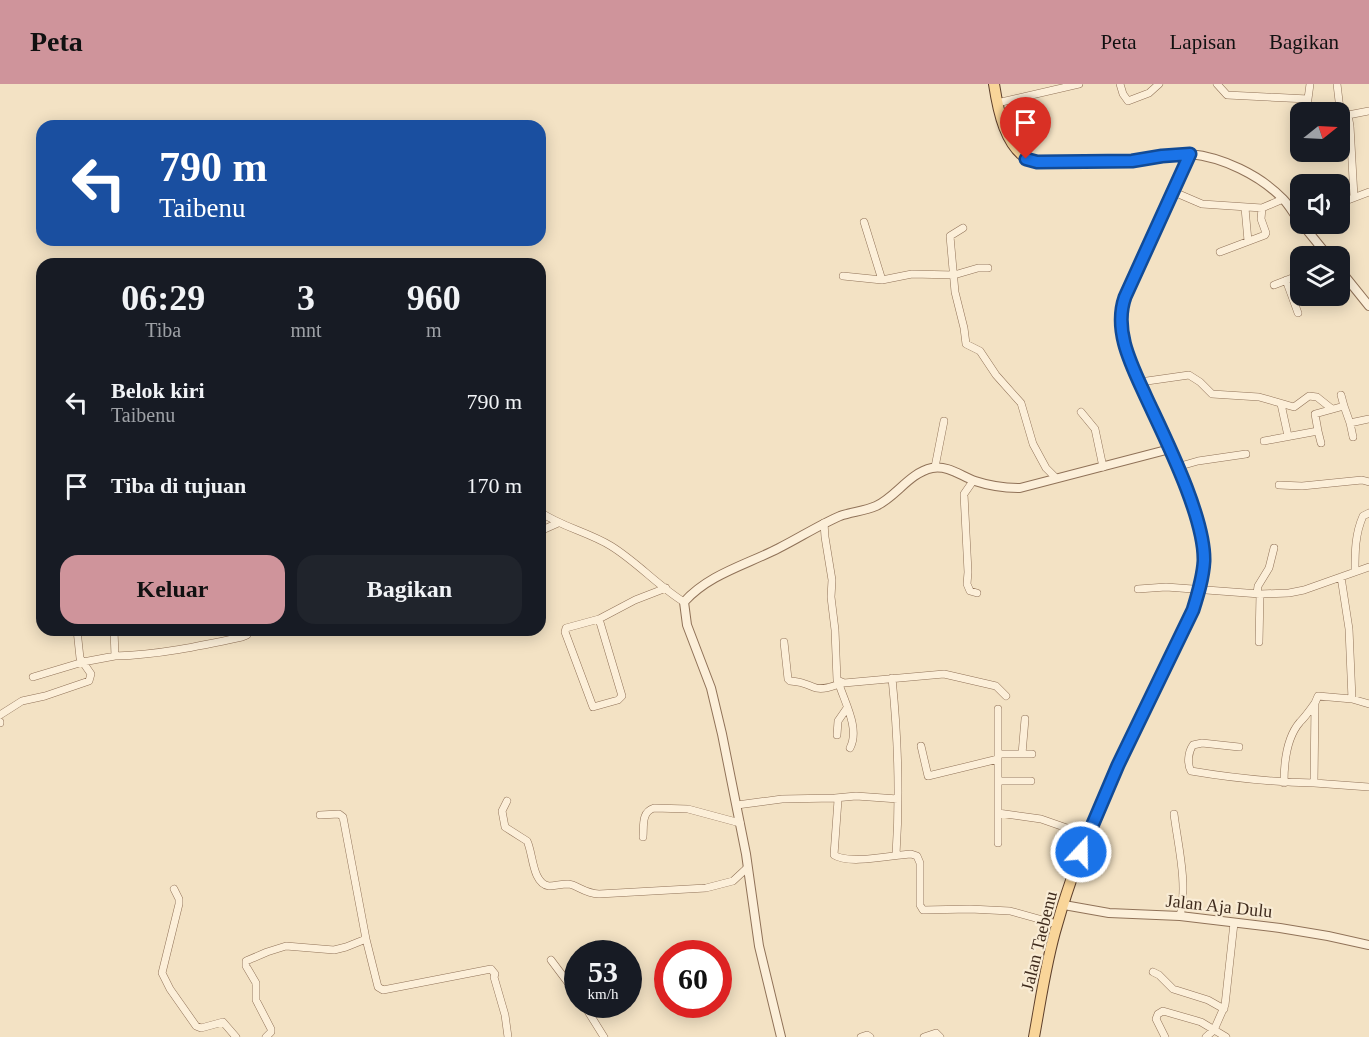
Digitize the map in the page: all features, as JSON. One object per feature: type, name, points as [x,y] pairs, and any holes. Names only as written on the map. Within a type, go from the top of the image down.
[{"type":"main road","points":[[994,84],[1004,124],[1017,151],[1031,161],[1132,161],[1190,154]]},
{"type":"main road","name":"Jalan Taebenu","points":[[1034,1037],[1044,978],[1057,924],[1087,835],[1193,610],[1200,589],[1203,551],[1192,506],[1140,382],[1121,327],[1121,308],[1190,154]]},
{"type":"street","points":[[997,102],[1079,84]]},
{"type":"street","points":[[1120,84],[1128,101],[1149,93],[1159,84]]},
{"type":"street","points":[[1217,84],[1227,95],[1308,99]]},
{"type":"street","points":[[1308,102],[1310,84]]},
{"type":"street","points":[[1337,84],[1340,102]]},
{"type":"street","points":[[1350,115],[1369,111]]},
{"type":"street","points":[[1350,143],[1354,197]]},
{"type":"street","points":[[1190,154],[1222,161],[1260,181],[1283,199],[1290,208]]},
{"type":"street","points":[[1174,192],[1199,203],[1245,208],[1262,208],[1283,199]]},
{"type":"street","points":[[1350,199],[1369,192]]},
{"type":"street","points":[[1245,208],[1248,241]]},
{"type":"street","points":[[1220,252],[1266,234],[1261,219],[1262,208]]},
{"type":"street","points":[[864,222],[882,280]]},
{"type":"street","points":[[963,228],[950,236],[955,292],[966,344],[980,351],[996,375],[1021,404],[1033,444],[1047,468],[1056,478]]},
{"type":"street","points":[[1311,234],[1320,246]]},
{"type":"street","points":[[843,276],[882,280],[912,274],[954,275],[978,268],[988,268]]},
{"type":"street","points":[[1274,285],[1290,279]]},
{"type":"street","points":[[1286,280],[1298,313]]},
{"type":"street","points":[[1350,282],[1369,306]]},
{"type":"street","points":[[1140,382],[1189,375],[1212,394],[1259,397],[1297,406],[1309,396],[1317,397],[1332,409]]},
{"type":"street","points":[[1341,395],[1353,437]]},
{"type":"street","points":[[1281,404],[1288,436]]},
{"type":"street","points":[[1321,443],[1315,414],[1344,406]]},
{"type":"street","points":[[1081,412],[1095,429],[1103,466]]},
{"type":"street","points":[[1350,423],[1369,419]]},
{"type":"street","points":[[935,467],[944,421]]},
{"type":"street","points":[[1264,441],[1318,431]]},
{"type":"street","points":[[684,602],[701,587],[729,570],[769,553],[841,516],[877,506],[903,487],[910,478],[935,467],[997,487],[1020,488],[1170,449]]},
{"type":"street","points":[[1177,467],[1198,461],[1246,454]]},
{"type":"street","points":[[1279,485],[1302,486],[1362,480],[1369,482]]},
{"type":"street","points":[[973,481],[964,494],[967,584],[970,591],[977,592]]},
{"type":"street","points":[[1355,571],[1355,547],[1359,527],[1363,516],[1369,513]]},
{"type":"street","points":[[546,516],[612,546],[684,602],[687,625],[711,688],[737,805],[759,946],[781,1037]]},
{"type":"street","points":[[546,528],[558,523]]},
{"type":"street","points":[[824,524],[832,580],[836,676],[854,734],[854,741],[850,748]]},
{"type":"street","points":[[1259,642],[1257,586],[1269,568],[1274,548]]},
{"type":"street","points":[[1138,589],[1166,587],[1259,594],[1304,591],[1369,567]]},
{"type":"street","points":[[1341,577],[1348,628],[1352,699]]},
{"type":"street","points":[[599,619],[622,696],[618,700],[593,707],[565,630],[570,626],[599,619],[635,600],[666,588]]},
{"type":"street","points":[[0,715],[22,701],[89,681],[91,674],[80,658],[78,636]]},
{"type":"street","points":[[114,636],[115,656]]},
{"type":"street","points":[[33,677],[83,662],[115,656],[173,652],[244,636]]},
{"type":"street","points":[[784,642],[788,679],[806,682],[816,688],[840,683],[936,674],[952,675],[996,686],[1006,696]]},
{"type":"street","points":[[892,678],[897,728],[896,855]]},
{"type":"street","points":[[1314,783],[1316,698],[1321,695],[1369,704]]},
{"type":"street","points":[[1284,783],[1284,765],[1292,738],[1300,722],[1315,703]]},
{"type":"street","points":[[837,735],[838,721],[847,708]]},
{"type":"street","points":[[998,709],[999,843]]},
{"type":"street","points":[[1022,754],[1025,719]]},
{"type":"street","points":[[1239,747],[1202,743],[1192,745],[1189,768],[1191,771],[1213,775],[1284,783],[1369,787]]},
{"type":"street","points":[[921,746],[928,776],[998,757],[1032,754]]},
{"type":"street","points":[[998,781],[1031,781]]},
{"type":"street","points":[[737,805],[782,799],[856,796],[898,799]]},
{"type":"street","points":[[836,798],[839,809],[834,855],[840,859],[911,854],[919,858],[920,905],[923,910],[1010,911],[1057,924]]},
{"type":"street","points":[[507,801],[502,811],[505,827],[526,841],[536,871],[545,886],[571,884],[582,891],[599,894],[706,888],[727,884],[747,868]]},
{"type":"street","points":[[643,837],[645,815],[648,810],[654,808],[688,809],[740,823]]},
{"type":"street","points":[[998,813],[1041,819],[1087,835]]},
{"type":"street","points":[[320,815],[339,814],[343,817],[366,939],[378,987],[383,990],[491,969],[495,974],[508,1037]]},
{"type":"street","points":[[1174,814],[1182,881],[1183,906],[1180,916]]},
{"type":"street","points":[[174,889],[179,904],[162,973],[196,1026],[201,1028],[223,1022],[236,1037]]},
{"type":"street","name":"Jalan Aja Dulu","points":[[1064,905],[1109,913],[1180,916],[1234,923],[1328,936],[1369,945]]},
{"type":"street","points":[[1206,1037],[1214,1030],[1224,1009],[1234,923]]},
{"type":"street","points":[[266,1037],[271,1030],[256,1000],[255,983],[246,966],[246,961],[289,946],[338,950],[366,939]]},
{"type":"street","points":[[551,960],[564,977]]},
{"type":"street","points":[[1153,972],[1173,989],[1208,1000],[1224,1009]]},
{"type":"street","points":[[1165,1037],[1156,1018],[1162,1011],[1201,1022],[1226,1037]]},
{"type":"street","points":[[592,1018],[604,1037]]},
{"type":"street","points":[[924,1037],[936,1033],[940,1037]]},
{"type":"street","points":[[861,1037],[867,1035],[870,1037]]},
{"type":"route","points":[[1026,159],[1037,162],[1132,161],[1190,154],[1125,297],[1120,316],[1130,357],[1170,449],[1198,526],[1204,560],[1200,589],[1193,610],[1118,765],[1081,852]]}]
